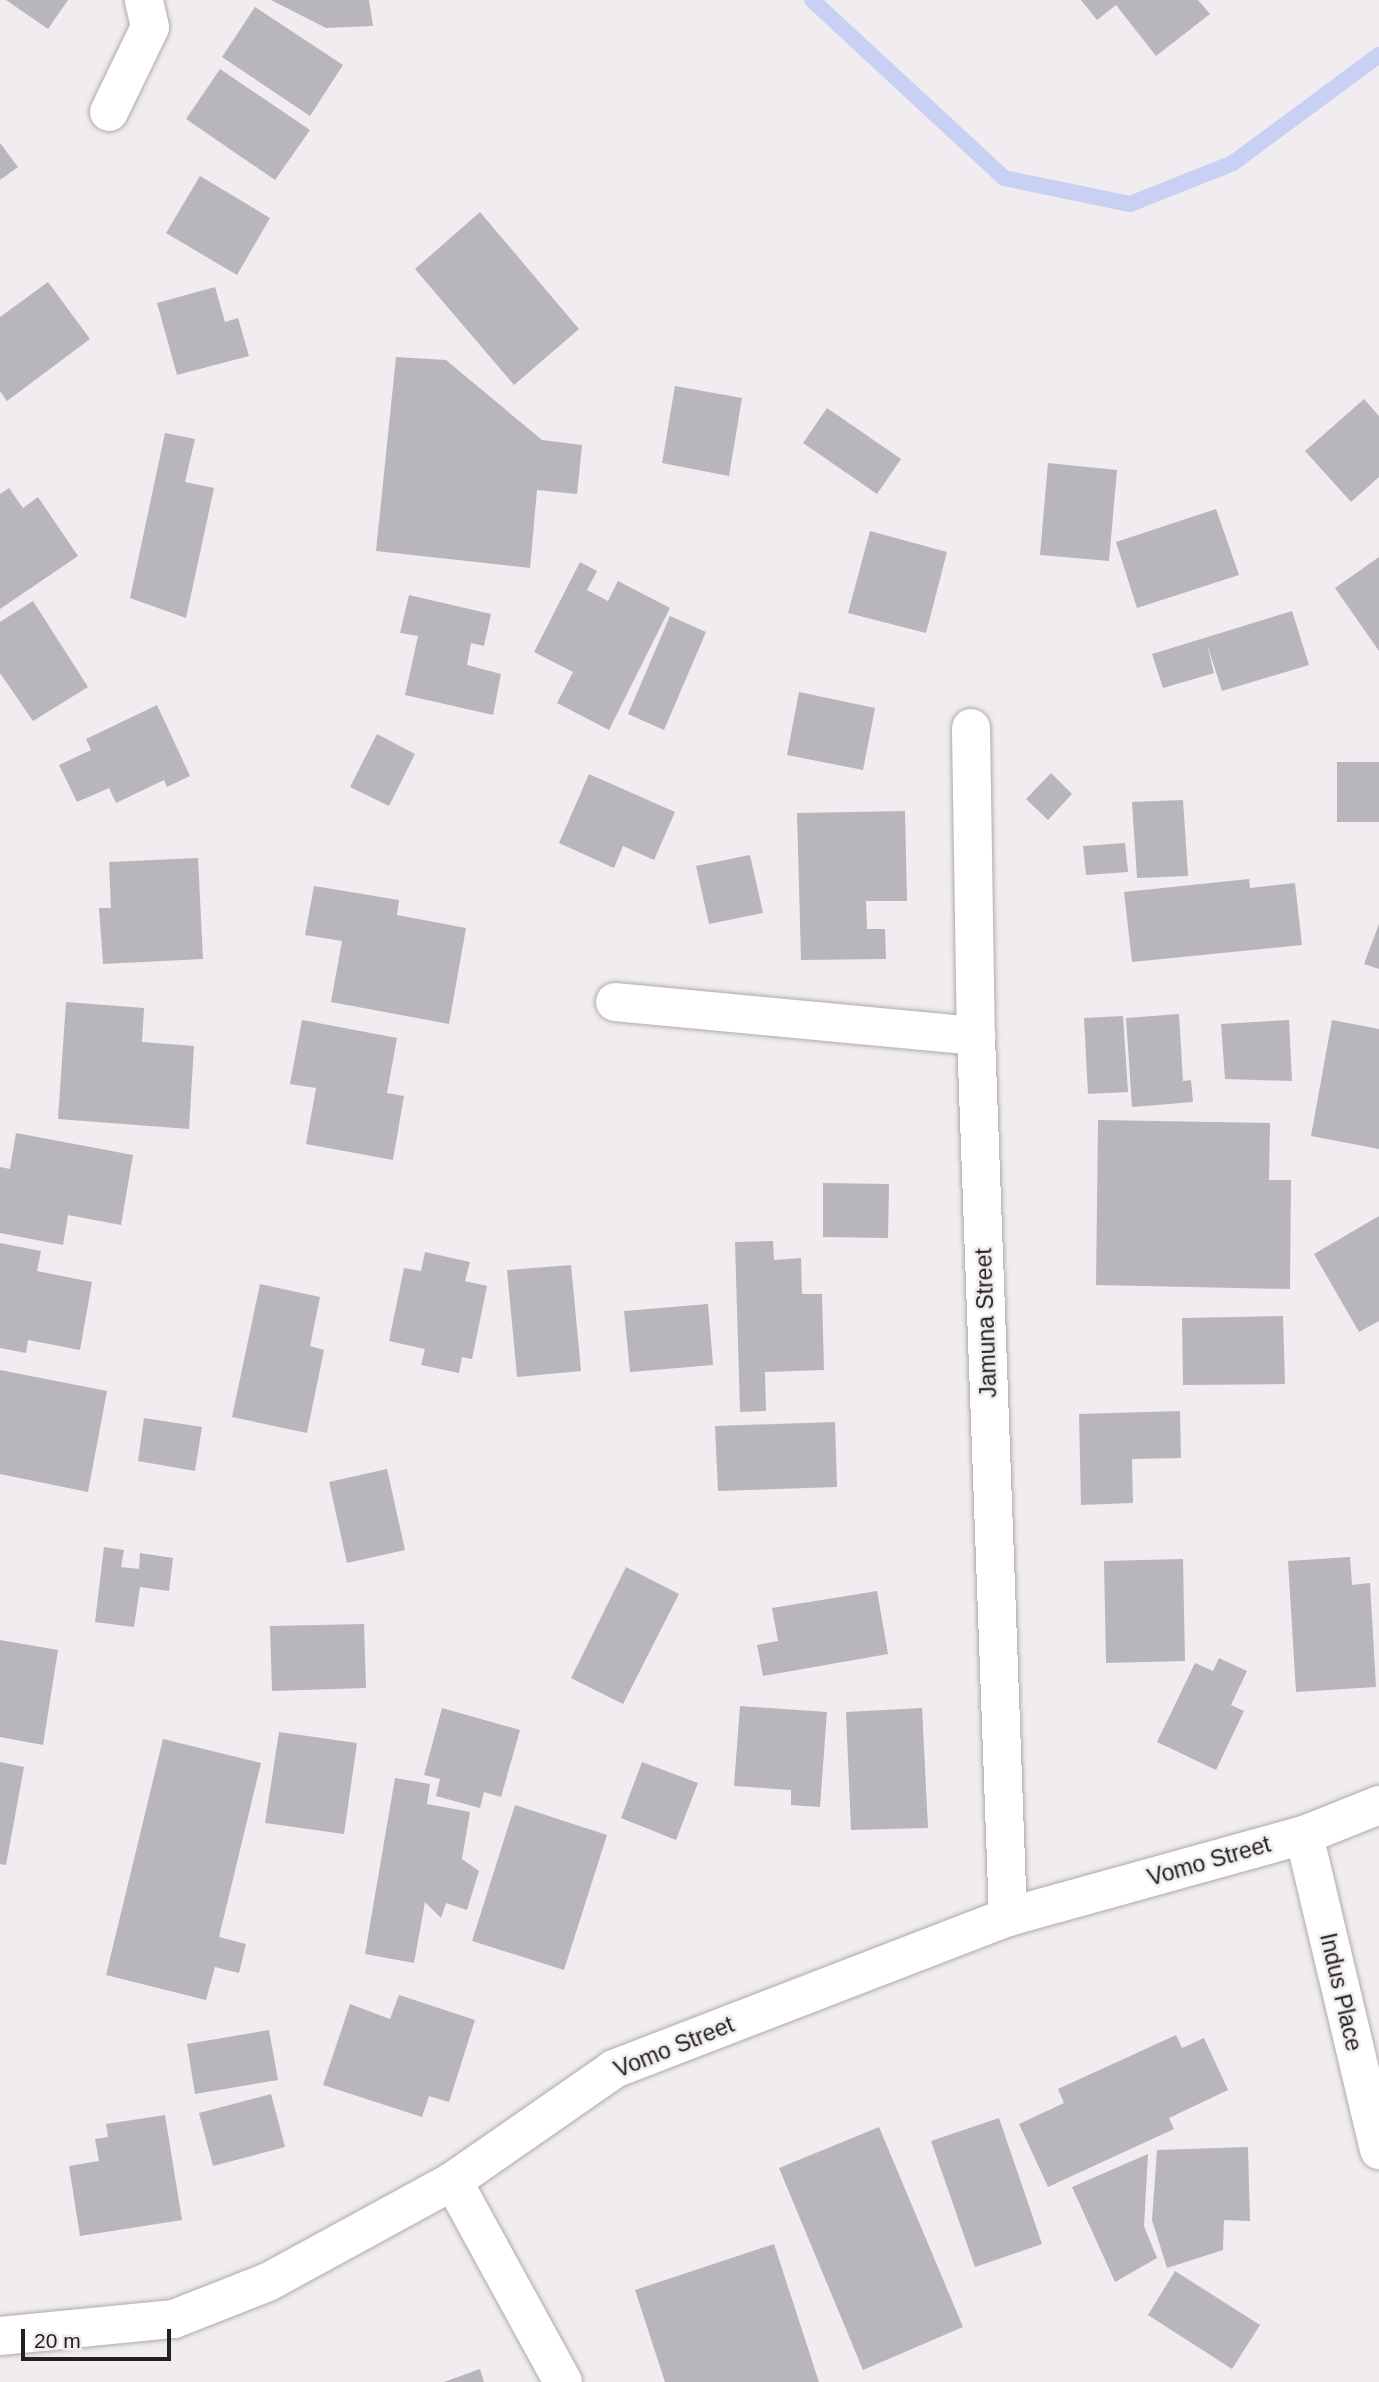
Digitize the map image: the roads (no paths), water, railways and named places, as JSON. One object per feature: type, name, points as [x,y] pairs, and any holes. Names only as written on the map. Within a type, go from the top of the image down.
[{"type":"street","points":[[109,112],[150,27],[144,0]]},
{"type":"street","name":"Jamuna Street","points":[[971,728],[976,1036],[1008,1917]]},
{"type":"street","points":[[615,1002],[976,1036]]},
{"type":"street","name":"Vomo Street","points":[[0,2336],[174,2319],[268,2282],[453,2181],[614,2069],[1008,1917],[1304,1835],[1379,1805]]},
{"type":"street","name":"Indus Place","points":[[1304,1835],[1379,2150]]},
{"type":"street","points":[[453,2181],[563,2382]]},
{"type":"waterway","points":[[812,0],[1004,178],[1130,204],[1233,163],[1379,55]]}]
